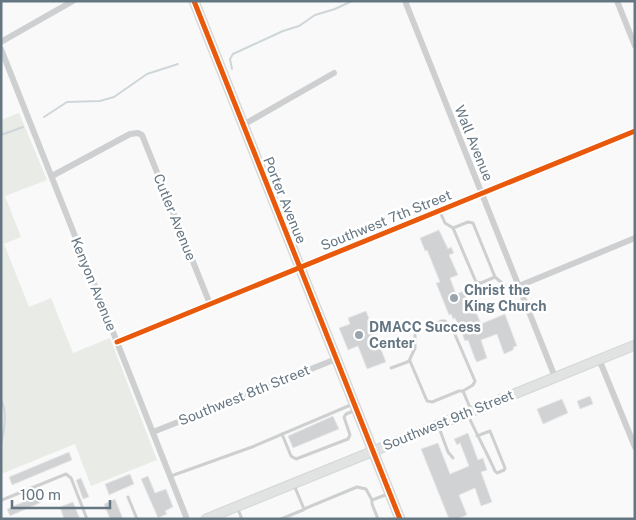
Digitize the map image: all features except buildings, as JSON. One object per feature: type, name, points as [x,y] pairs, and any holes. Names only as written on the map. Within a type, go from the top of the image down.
[{"type":"street","points":[[1,42],[73,1]]},
{"type":"street","name":"Porter Avenue","points":[[194,1],[400,519]]},
{"type":"street","name":"Wall Avenue","points":[[405,1],[555,377]]},
{"type":"street","points":[[617,1],[635,46]]},
{"type":"street","name":"Kenyon Avenue","points":[[1,49],[187,519]]},
{"type":"street","points":[[243,125],[334,73]]},
{"type":"street","name":"Southwest 7th Street","points":[[117,342],[635,131]]},
{"type":"street","name":"Cutler Avenue","points":[[52,176],[130,134],[138,132],[144,138],[210,304]]},
{"type":"street","points":[[518,286],[635,238]]},
{"type":"street","name":"Southwest 9th Street","points":[[206,519],[635,345]]},
{"type":"street","name":"Southwest 8th Street","points":[[153,432],[336,359]]},
{"type":"street","points":[[599,359],[635,446]]},
{"type":"lane","points":[[440,210],[445,223],[453,228],[476,282],[480,283],[495,277]]},
{"type":"lane","points":[[453,228],[468,222],[473,223],[495,277],[509,289],[518,286]]},
{"type":"lane","points":[[391,368],[409,361],[415,348],[414,336],[417,331],[442,320],[452,330],[475,380],[473,385],[463,391],[429,402],[409,361]]},
{"type":"lane","points":[[463,391],[477,436],[482,441],[495,471],[497,473],[504,470],[505,468],[490,431],[477,436]]},
{"type":"lane","points":[[171,477],[355,407]]},
{"type":"lane","points":[[282,434],[291,456],[296,459],[348,439],[350,435],[344,417],[355,407]]},
{"type":"lane","points":[[437,425],[448,452],[453,458]]},
{"type":"lane","points":[[2,500],[66,474],[71,478],[87,519]]},
{"type":"lane","points":[[293,483],[304,510]]},
{"type":"lane","points":[[281,519],[357,487],[366,489],[378,519]]},
{"type":"lane","points":[[372,500],[390,494]]},
{"type":"lane","points":[[128,497],[137,519]]},
{"type":"lane","points":[[237,506],[242,519]]},
{"type":"shaded area","points":[[19,113],[47,180],[5,196],[21,237],[4,244],[29,307],[51,298],[73,353],[110,338],[157,460],[91,486],[75,444],[1,474],[1,120]]},
{"type":"waterway","points":[[232,69],[230,59],[233,54],[283,31],[299,26],[315,15],[352,1]]},
{"type":"waterway","points":[[44,117],[67,102],[100,101],[114,97],[147,74],[178,64]]},
{"type":"waterway","points":[[1,135],[23,127]]},
{"type":"waterway","points":[[1,400],[5,416],[1,444]]},
{"type":"cycle path","points":[[194,1],[400,519]]},
{"type":"cycle path","points":[[117,342],[635,131]]},
{"type":"place","name":"Christ the King Church","points":[[454,298]]},
{"type":"place","name":"DMACC Success Center","points":[[359,335]]}]
